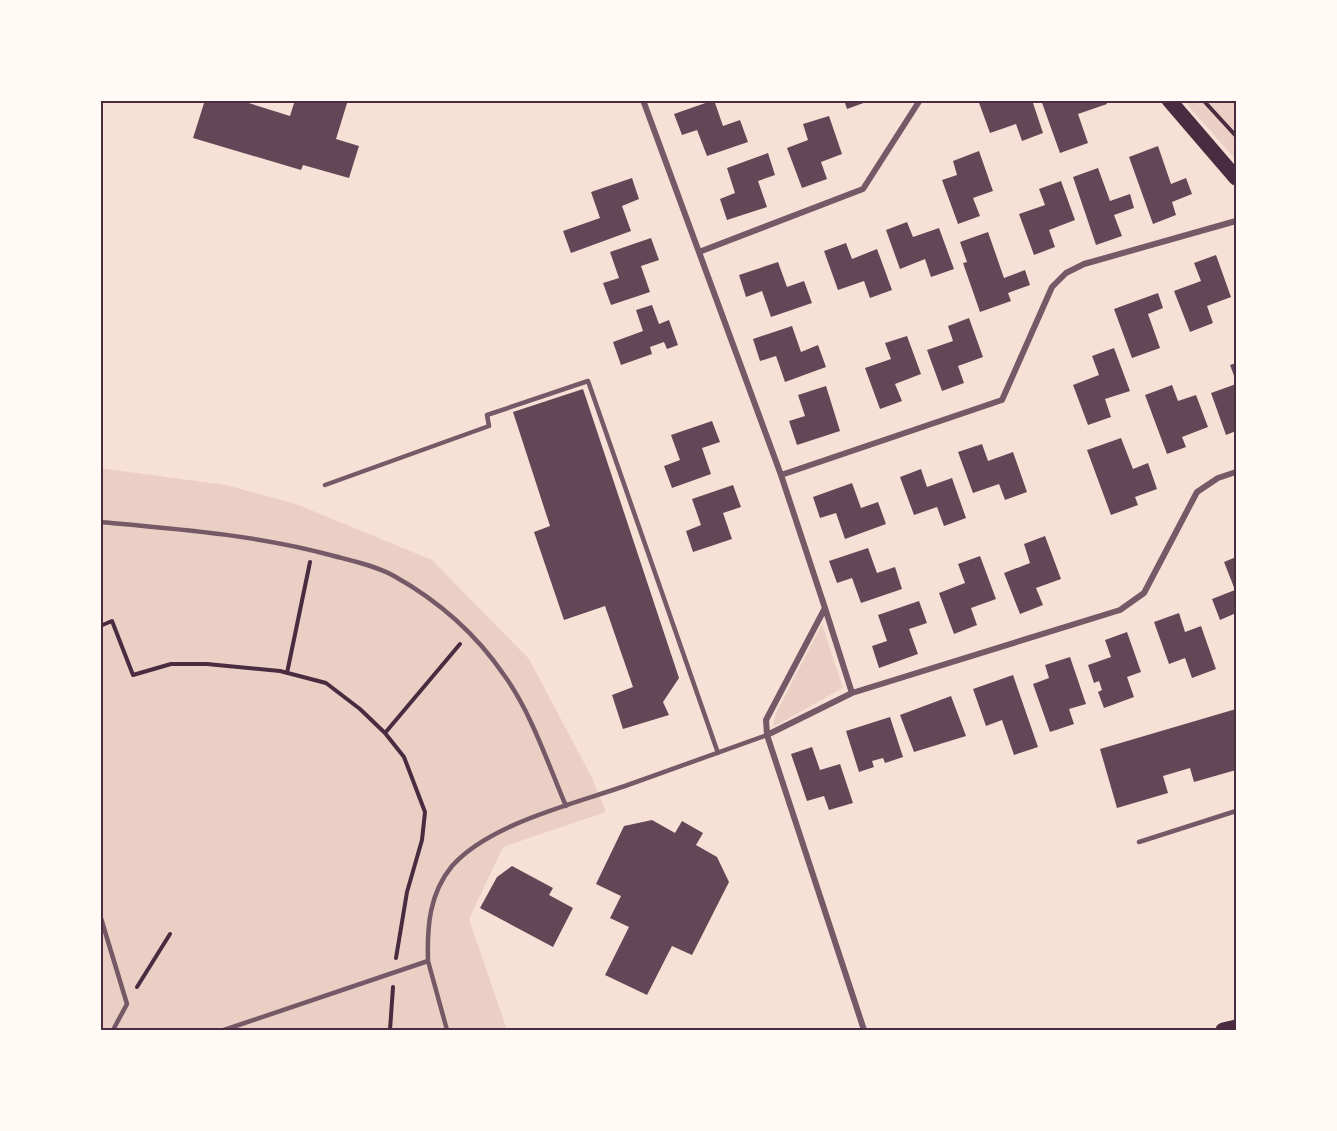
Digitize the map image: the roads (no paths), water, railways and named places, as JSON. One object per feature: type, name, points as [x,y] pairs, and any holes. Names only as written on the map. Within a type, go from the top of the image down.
[{"type":"main road","points":[[1169,100],[1236,178]]},
{"type":"main road","points":[[1223,1030],[1236,1027]]},
{"type":"street","points":[[644,100],[781,475],[852,693]]},
{"type":"street","points":[[699,252],[862,189],[920,100]]},
{"type":"street","points":[[781,475],[1002,400],[1052,287],[1066,273],[1084,264],[1236,221]]},
{"type":"street","points":[[767,735],[852,693],[1120,610],[1144,593],[1197,492],[1218,478],[1236,472]]},
{"type":"street","points":[[825,608],[766,720],[767,735],[864,1030]]},
{"type":"lane","points":[[325,485],[489,426],[487,416],[588,381],[718,753]]},
{"type":"lane","points":[[100,522],[213,532],[312,550],[392,575],[435,603],[470,633],[506,676],[567,806]]},
{"type":"lane","points":[[447,1030],[428,961],[427,924],[436,892],[452,867],[472,848],[514,826],[767,735]]},
{"type":"lane","points":[[1139,842],[1236,811]]},
{"type":"lane","points":[[100,915],[127,1004],[113,1030]]},
{"type":"lane","points":[[224,1030],[428,961]]}]
